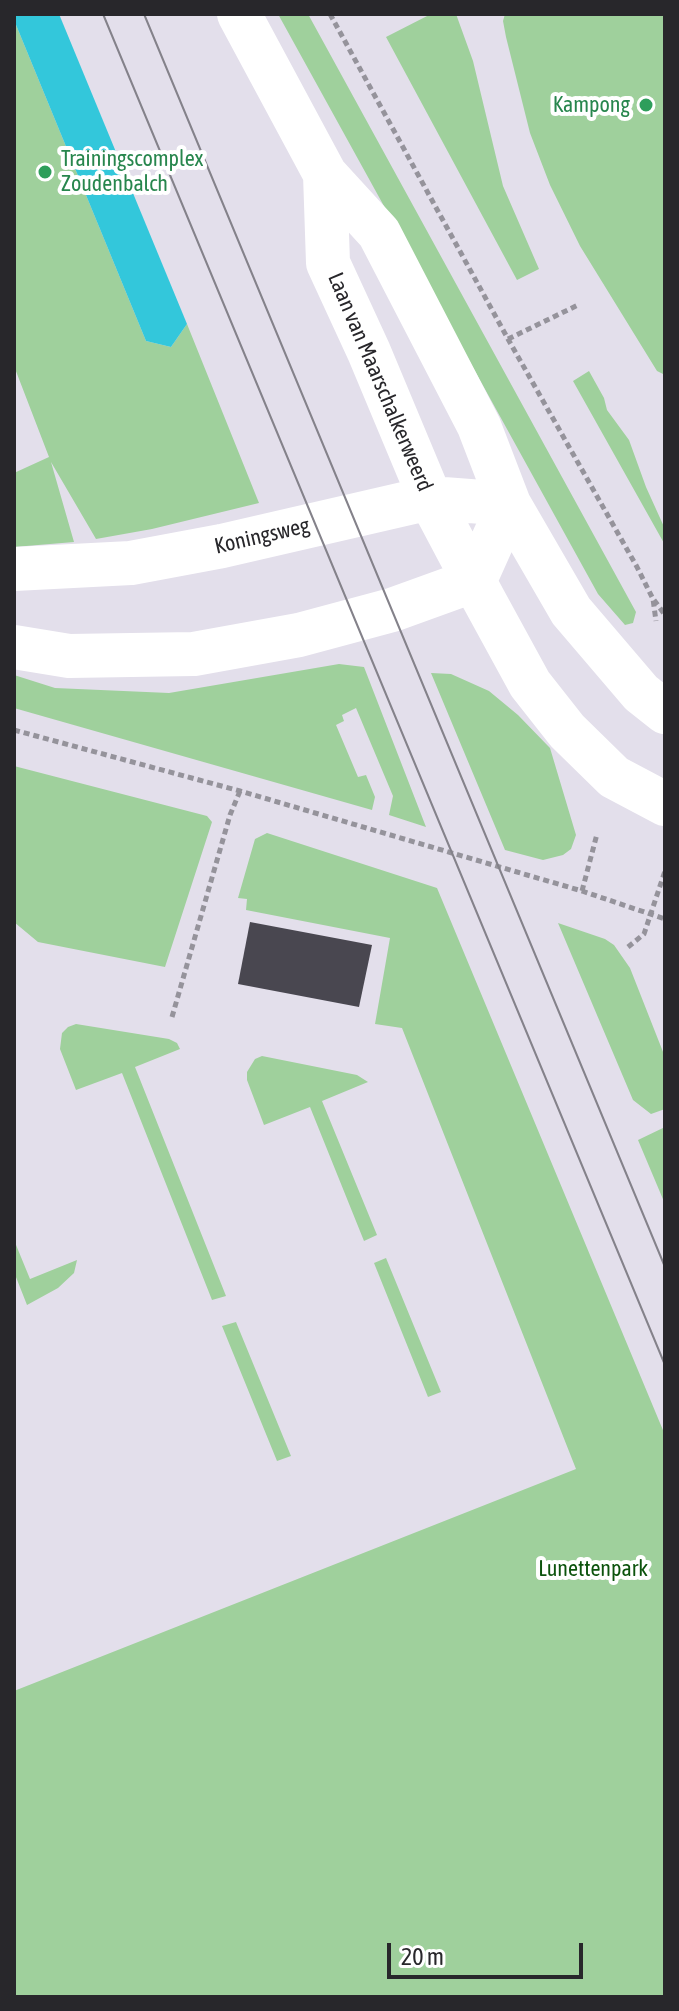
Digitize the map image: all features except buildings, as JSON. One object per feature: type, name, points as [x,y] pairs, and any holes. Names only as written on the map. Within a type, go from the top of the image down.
[{"type":"main road","name":"Laan van Maarschalkerweerd","points":[[239,14],[325,174],[379,233],[479,426],[509,504]]},
{"type":"main road","name":"Laan van Maarschalkerweerd","points":[[325,174],[328,263],[430,498],[475,580]]},
{"type":"main road","name":"Koningsweg","points":[[14,569],[131,563],[222,546],[430,498],[509,504]]},
{"type":"main road","points":[[14,647],[69,656],[194,654],[299,635],[392,610],[475,580],[509,504]]},
{"type":"main road","points":[[509,504],[571,611],[641,693],[665,712]]},
{"type":"main road","points":[[475,580],[530,684],[567,731],[614,777],[665,804]]},
{"type":"path","points":[[508,339],[578,305]]},
{"type":"path","points":[[653,599],[665,615]]},
{"type":"path","points":[[14,730],[240,791],[582,891],[665,919]]},
{"type":"path","points":[[172,1017],[230,815],[240,791]]},
{"type":"path","points":[[628,947],[644,934],[665,871]]},
{"type":"green space","points":[[278,14],[308,14],[636,612],[633,623],[625,625],[598,594]]},
{"type":"green space","points":[[431,14],[456,14],[473,61],[503,186],[539,269],[517,280],[386,37]]},
{"type":"green space","points":[[505,14],[665,14],[665,375],[657,371],[580,246],[550,185],[530,133],[506,37]]},
{"type":"green space","name":"Trainingscomplex Zoudenbalch","points":[[14,20],[146,341],[171,347],[187,324],[259,503],[96,539],[51,462],[74,542],[14,547],[14,473],[49,457],[14,366]]},
{"type":"green space","points":[[589,371],[607,410],[629,440],[665,529],[665,545],[573,381]]},
{"type":"green space","points":[[339,664],[364,667],[426,827],[389,815],[393,796],[356,708],[342,715],[344,721],[336,725],[358,777],[366,775],[375,797],[372,810],[14,708],[14,675],[55,688],[169,693]]},
{"type":"green space","points":[[431,673],[451,674],[489,691],[550,748],[576,835],[571,849],[563,855],[543,860],[505,850]]},
{"type":"green space","points":[[14,766],[207,816],[212,822],[165,967],[38,942],[14,922]]},
{"type":"green space","name":"Lunettenpark","points":[[267,833],[437,888],[665,1435],[665,1997],[14,1997],[14,1691],[576,1469],[402,1028],[375,1024],[390,938],[246,910],[247,899],[238,898],[255,839]]},
{"type":"green space","points":[[558,923],[605,939],[614,945],[630,968],[665,1057],[665,1109],[651,1114],[633,1100]]},
{"type":"green space","points":[[76,1024],[169,1039],[177,1043],[180,1049],[135,1067],[226,1296],[212,1300],[122,1073],[76,1090],[60,1049],[62,1033]]},
{"type":"green space","points":[[262,1056],[357,1075],[368,1082],[322,1101],[377,1235],[364,1241],[310,1107],[264,1125],[247,1080],[247,1072],[255,1059]]},
{"type":"green space","points":[[665,1127],[665,1204],[638,1140]]},
{"type":"green space","points":[[14,1240],[30,1279],[77,1260],[74,1273],[58,1288],[27,1305],[14,1272]]},
{"type":"green space","points":[[386,1258],[441,1392],[428,1397],[374,1263]]},
{"type":"green space","points":[[236,1322],[291,1456],[277,1461],[222,1326]]},
{"type":"water","points":[[14,14],[59,14],[187,324],[171,347],[146,341]]},
{"type":"tram line","points":[[103,14],[665,1365]]},
{"type":"tram line","points":[[144,14],[665,1267]]},
{"type":"place","name":"Kampong","points":[[646,105]]},
{"type":"place","name":"Trainingscomplex Zoudenbalch","points":[[45,172]]}]
